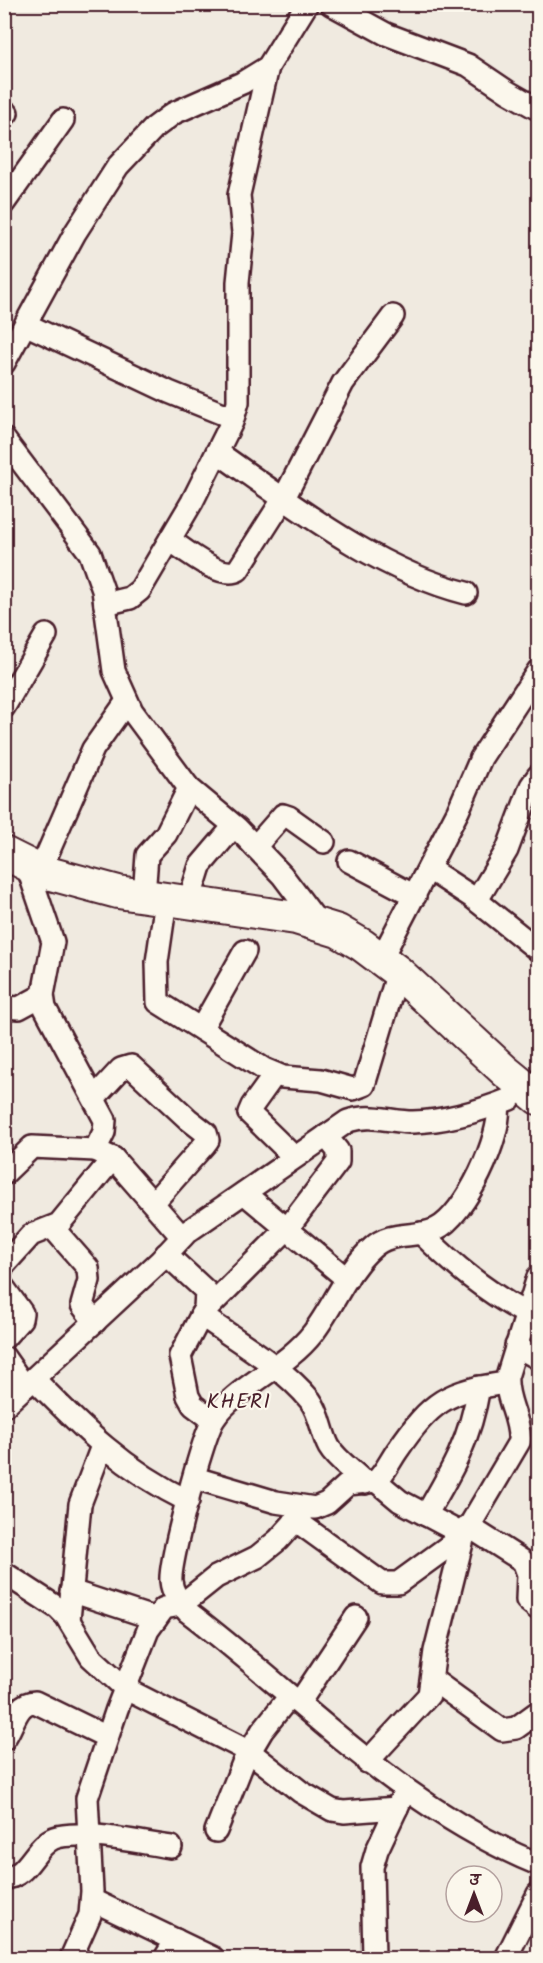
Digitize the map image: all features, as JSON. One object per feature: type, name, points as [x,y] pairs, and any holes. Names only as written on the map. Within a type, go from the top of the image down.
[{"type":"highway","points":[[24,863],[166,899],[319,924],[338,931],[390,966],[534,1094]]},
{"type":"street","points":[[105,604],[136,594],[170,540],[233,418],[240,379],[238,282],[243,233],[239,195],[268,67],[307,4]]},
{"type":"street","points":[[331,4],[387,34],[468,65],[508,93],[538,109]]},
{"type":"street","points":[[4,363],[27,325],[75,233],[118,166],[154,128],[174,113],[242,83],[268,67]]},
{"type":"street","points":[[4,203],[63,120]]},
{"type":"street","points":[[170,540],[218,571],[233,573],[238,570],[284,498],[320,433],[339,390],[393,316]]},
{"type":"street","points":[[27,325],[169,392],[233,418]]},
{"type":"street","points":[[4,439],[90,553],[105,604],[114,671],[127,701],[156,746],[189,788],[234,826],[282,875],[319,924]]},
{"type":"street","points":[[217,452],[284,498],[395,568],[439,586],[466,593]]},
{"type":"street","points":[[4,707],[46,635]]},
{"type":"street","points":[[354,1119],[359,1088],[369,1073],[390,966],[415,896],[489,743],[538,671]]},
{"type":"street","points":[[4,1265],[31,1235],[53,1228],[70,1212],[104,1154],[105,1127],[94,1098],[45,1008],[43,995],[53,942],[24,863],[93,749],[127,701]]},
{"type":"street","points":[[477,900],[507,849],[531,786],[538,776]]},
{"type":"street","points":[[189,788],[166,834],[147,855],[166,899],[157,962],[156,998],[161,1005],[275,1074],[359,1088]]},
{"type":"street","points":[[255,847],[283,815],[289,816],[324,843]]},
{"type":"street","points":[[166,899],[200,866],[234,826]]},
{"type":"street","points":[[349,861],[415,896]]},
{"type":"street","points":[[429,869],[477,900],[538,950]]},
{"type":"street","points":[[201,1029],[245,951]]},
{"type":"street","points":[[4,1007],[19,1008],[43,995]]},
{"type":"street","points":[[94,1098],[121,1069],[132,1066],[206,1133],[208,1140],[205,1144],[153,1203]]},
{"type":"street","points":[[275,1074],[249,1113],[294,1157]]},
{"type":"street","points":[[4,1406],[182,1237],[294,1157],[354,1119],[370,1117],[415,1122],[449,1118],[534,1094]]},
{"type":"street","points":[[401,1799],[367,1762],[181,1605],[171,1587],[170,1577],[188,1500],[213,1420],[242,1393],[275,1369],[314,1331],[347,1279],[371,1248],[384,1239],[399,1234],[421,1233],[447,1222],[463,1203],[488,1155],[498,1104]]},
{"type":"street","points":[[201,1315],[287,1228],[338,1162],[338,1151],[326,1136]]},
{"type":"street","points":[[4,1174],[32,1147],[104,1154],[153,1203],[182,1237]]},
{"type":"street","points":[[244,1193],[347,1279]]},
{"type":"street","points":[[53,1228],[88,1268],[89,1280],[82,1305],[95,1322]]},
{"type":"street","points":[[421,1233],[458,1269],[488,1292],[525,1313]]},
{"type":"street","points":[[166,1254],[207,1291],[208,1299],[182,1349],[181,1366],[188,1396],[193,1405],[213,1420]]},
{"type":"street","points":[[367,1762],[429,1695],[433,1680],[435,1651],[466,1531],[519,1442],[529,1434],[506,1383],[525,1313],[538,1277]]},
{"type":"street","points":[[4,1288],[22,1313],[21,1319],[4,1338]]},
{"type":"street","points":[[201,1315],[275,1369],[310,1400],[320,1417],[325,1438],[333,1453],[370,1482],[426,1515],[466,1531],[520,1558],[533,1570],[527,1600],[538,1609]]},
{"type":"street","points":[[516,1346],[538,1358]]},
{"type":"street","points":[[4,1357],[102,1446],[156,1485],[188,1500]]},
{"type":"street","points":[[71,1959],[90,1915],[92,1900],[87,1798],[107,1737],[148,1630],[164,1608],[181,1605],[216,1577],[256,1557],[278,1540],[301,1514],[321,1506],[348,1484],[370,1482],[432,1407],[447,1396],[478,1387],[506,1383]]},
{"type":"street","points":[[426,1515],[465,1445],[473,1420],[478,1387]]},
{"type":"street","points":[[69,1620],[80,1504],[102,1446]]},
{"type":"street","points":[[195,1478],[276,1502],[301,1514],[381,1583],[398,1583],[466,1531]]},
{"type":"street","points":[[4,1573],[58,1608],[69,1620],[91,1657],[126,1689],[250,1752],[301,1792],[338,1812],[401,1799],[426,1805],[538,1864]]},
{"type":"street","points":[[71,1591],[156,1619]]},
{"type":"street","points":[[216,1830],[250,1752],[262,1731],[294,1700],[356,1617]]},
{"type":"street","points":[[433,1680],[502,1730],[516,1728],[538,1712]]},
{"type":"street","points":[[4,1739],[21,1707],[29,1702],[35,1702],[107,1737]]},
{"type":"street","points":[[374,1959],[372,1867],[401,1799]]},
{"type":"street","points":[[4,1878],[19,1874],[50,1840],[89,1835],[171,1846]]},
{"type":"street","points":[[506,1959],[538,1894]]},
{"type":"street","points":[[92,1900],[170,1949],[213,1959]]},
{"type":"district","name":"KHERI","points":[[239,1402]]}]
